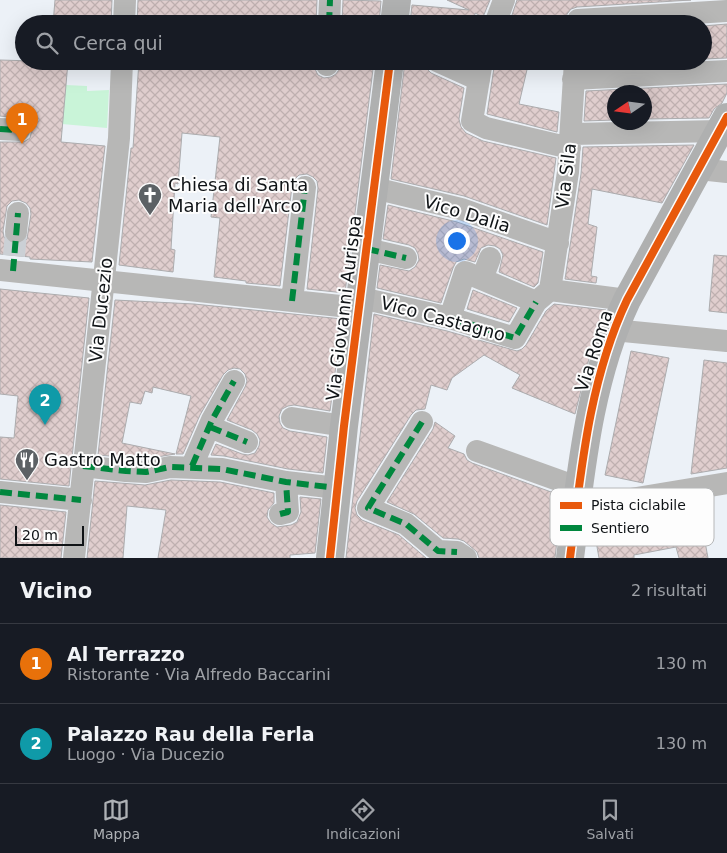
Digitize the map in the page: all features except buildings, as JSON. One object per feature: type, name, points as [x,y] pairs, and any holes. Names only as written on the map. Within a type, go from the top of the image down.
[{"type":"main road","points":[[395,15],[397,0]]},
{"type":"main road","name":"Via Giovanni Aurispa","points":[[330,558],[344,426],[389,70]]},
{"type":"main road","name":"Via Roma","points":[[579,488],[589,416],[613,330],[627,300],[723,124]]},
{"type":"street","points":[[124,15],[125,0]]},
{"type":"street","points":[[329,15],[330,0]]},
{"type":"street","points":[[498,15],[504,0]]},
{"type":"street","points":[[578,14],[727,11]]},
{"type":"street","name":"Via Ducezio","points":[[74,558],[105,282],[119,138],[122,70]]},
{"type":"street","points":[[480,70],[472,120],[486,128],[570,141],[723,124]]},
{"type":"street","points":[[574,70],[727,70]]},
{"type":"street","name":"Via Sila","points":[[543,296],[558,243],[570,141],[574,70]]},
{"type":"street","points":[[699,169],[727,172]]},
{"type":"street","points":[[292,301],[305,187]]},
{"type":"street","name":"Vico Dalia","points":[[374,188],[461,209],[558,243]]},
{"type":"street","points":[[367,250],[406,258]]},
{"type":"street","points":[[482,279],[490,258]]},
{"type":"street","name":"Vico Castagno","points":[[9,266],[105,282],[292,301],[360,303],[450,318],[515,338],[543,296]]},
{"type":"street","points":[[450,318],[465,272],[482,279],[543,296],[627,300]]},
{"type":"street","points":[[613,330],[727,341]]},
{"type":"street","points":[[192,466],[234,380]]},
{"type":"street","points":[[292,418],[344,426]]},
{"type":"street","points":[[422,422],[368,508],[406,524],[438,551],[462,555]]},
{"type":"street","points":[[210,427],[246,442]]},
{"type":"street","points":[[477,451],[557,488]]},
{"type":"street","points":[[83,466],[146,472],[170,467],[192,466],[222,469],[286,482],[337,488]]},
{"type":"street","points":[[280,514],[288,512],[286,482]]},
{"type":"street","points":[[677,488],[727,483]]},
{"type":"street","points":[[0,492],[81,500]]},
{"type":"green space","points":[[66,85],[87,86],[87,91],[109,90],[107,128],[62,124]]},
{"type":"tunnel","points":[[14,256],[16,232]]},
{"type":"marked path","points":[[329,15],[330,0]]},
{"type":"marked path","points":[[0,129],[19,130]]},
{"type":"marked path","points":[[292,301],[305,187]]},
{"type":"marked path","points":[[13,271],[18,213]]},
{"type":"marked path","points":[[367,249],[406,258]]},
{"type":"marked path","points":[[450,318],[515,338],[536,302]]},
{"type":"marked path","points":[[192,466],[212,420],[234,381]]},
{"type":"marked path","points":[[422,422],[368,508],[406,524],[438,551],[457,552]]},
{"type":"marked path","points":[[210,427],[247,442]]},
{"type":"marked path","points":[[83,466],[146,472],[170,467],[222,469],[286,482],[337,488]]},
{"type":"marked path","points":[[280,514],[288,512],[286,482]]},
{"type":"marked path","points":[[0,492],[81,500]]},
{"type":"cycle path","points":[[330,558],[344,426],[389,70]]},
{"type":"cycle path","points":[[579,488],[595,394],[614,330],[627,300],[727,117]]},
{"type":"cycle path","points":[[570,558],[571,546]]},
{"type":"place","name":"Al Terrazzo","points":[[22,144]]},
{"type":"place","name":"Chiesa di Santa Maria dell'Arco","points":[[150,216]]},
{"type":"place","name":"Palazzo Rau della Ferla","points":[[45,425]]},
{"type":"place","name":"Gastro Matto","points":[[27,481]]}]
